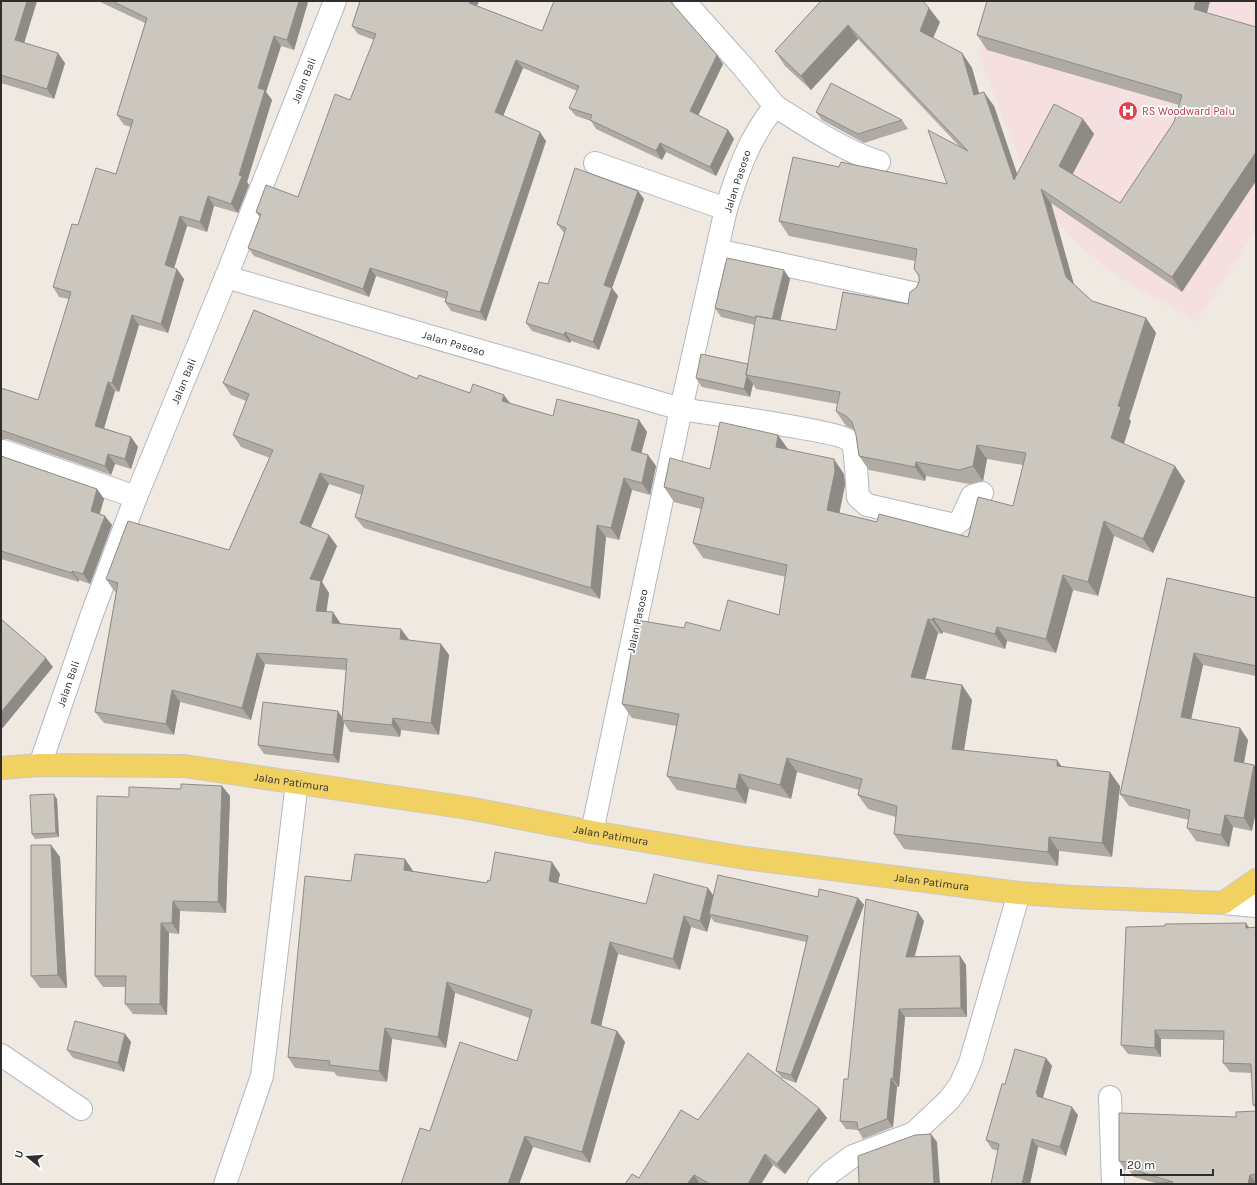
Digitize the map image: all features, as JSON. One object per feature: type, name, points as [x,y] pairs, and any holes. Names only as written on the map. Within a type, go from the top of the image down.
[{"type":"main road","name":"Jalan Patimura","points":[[1,768],[40,765],[184,766],[468,808],[592,832],[745,858],[1019,893],[1074,897],[1223,903]]},
{"type":"main road","points":[[1223,903],[1256,880]]},
{"type":"street","name":"Jalan Bali","points":[[40,765],[92,614],[136,497],[226,277],[334,1]]},
{"type":"street","points":[[684,1],[744,68],[773,104],[847,148],[866,158],[879,162]]},
{"type":"street","name":"Jalan Pasoso","points":[[592,832],[681,409],[726,209],[748,147],[773,104]]},
{"type":"street","points":[[595,163],[726,209]]},
{"type":"street","points":[[717,250],[917,294]]},
{"type":"street","name":"Jalan Pasoso","points":[[226,277],[681,409],[821,432],[847,439],[853,446],[858,497],[867,505],[955,525],[961,520],[972,496],[982,493]]},
{"type":"street","points":[[3,451],[136,497]]},
{"type":"street","points":[[226,1184],[262,1076],[297,782]]},
{"type":"street","points":[[819,1184],[830,1172],[853,1156],[914,1133],[950,1100],[960,1086],[970,1063],[1019,893]]},
{"type":"street","points":[[1223,903],[1256,906]]},
{"type":"street","points":[[1,1055],[81,1109]]},
{"type":"street","points":[[1110,1097],[1113,1184]]},
{"type":"shaded area","name":"RS Woodward Palu","points":[[992,1],[1256,1],[1256,229],[1197,321],[1119,278],[1081,247],[1045,209],[1022,165],[979,56]]},
{"type":"building","points":[[1,1],[27,1],[15,40],[58,53],[47,89],[1,75]]},
{"type":"building","points":[[112,1],[299,1],[287,40],[274,36],[258,88],[265,90],[239,175],[242,176],[231,204],[208,196],[200,222],[180,216],[165,265],[177,269],[161,324],[132,315],[112,383],[108,382],[95,426],[131,437],[125,459],[108,454],[105,466],[1,430],[1,388],[38,400],[71,292],[53,287],[72,224],[78,225],[96,168],[116,174],[133,120],[117,115],[147,18]]},
{"type":"building","points":[[360,1],[470,1],[469,3],[542,31],[554,1],[670,1],[717,55],[690,111],[728,130],[710,167],[660,143],[656,151],[590,120],[592,115],[569,108],[579,86],[516,60],[495,112],[540,132],[480,312],[445,302],[448,292],[370,268],[363,289],[248,248],[261,214],[256,212],[266,185],[298,197],[335,94],[350,100],[376,34],[352,26]]},
{"type":"building","points":[[821,1],[923,1],[929,8],[920,31],[962,53],[974,95],[984,92],[1014,180],[1054,104],[1083,119],[1059,166],[1120,203],[1174,122],[1182,95],[977,35],[987,1],[1196,1],[1194,9],[1256,27],[1256,152],[1172,277],[1041,189],[1066,277],[1092,301],[1146,318],[1118,406],[1121,407],[1111,438],[1175,466],[1143,539],[1104,521],[1088,582],[1063,575],[1046,639],[997,627],[995,634],[933,618],[932,620],[928,619],[911,677],[962,685],[952,749],[1057,760],[1057,766],[1110,772],[1102,843],[1049,837],[1048,852],[894,834],[897,806],[858,795],[862,779],[787,758],[780,785],[739,774],[736,789],[667,776],[679,714],[622,704],[637,620],[684,628],[686,622],[720,631],[728,600],[779,615],[787,565],[693,543],[704,498],[664,487],[670,458],[710,469],[720,422],[778,435],[776,447],[834,459],[835,471],[827,510],[877,522],[879,514],[968,537],[978,497],[1013,506],[1026,453],[977,445],[973,466],[959,470],[916,462],[915,467],[859,456],[856,435],[852,422],[846,416],[836,411],[840,392],[746,375],[756,316],[836,330],[843,292],[908,304],[910,292],[916,288],[919,282],[919,275],[914,269],[917,249],[779,221],[793,157],[839,167],[841,162],[947,184],[928,130],[968,151],[848,25],[801,76],[775,51]]},
{"type":"building","points":[[831,83],[902,120],[858,134],[816,112]]},
{"type":"building","points":[[575,168],[638,191],[604,285],[612,288],[593,342],[565,332],[564,335],[526,323],[539,282],[548,284],[566,228],[557,224]]},
{"type":"building","points":[[727,258],[784,270],[772,319],[756,316],[756,318],[715,308]]},
{"type":"building","points":[[254,310],[417,379],[419,375],[470,393],[473,384],[504,395],[502,401],[553,416],[557,399],[639,420],[631,450],[648,455],[642,483],[624,478],[611,528],[597,525],[591,588],[355,517],[364,486],[320,473],[300,523],[329,535],[310,579],[321,581],[316,611],[333,612],[332,623],[401,629],[400,639],[441,644],[431,723],[393,718],[392,725],[342,720],[347,659],[257,653],[242,708],[172,690],[166,724],[95,712],[118,583],[106,579],[128,521],[229,550],[273,450],[233,435],[249,394],[223,383]]},
{"type":"building","points":[[701,354],[748,364],[744,389],[696,378]]},
{"type":"building","points":[[1,456],[97,489],[91,511],[105,516],[83,574],[72,571],[72,573],[1,551]]},
{"type":"building","points":[[1167,578],[1256,598],[1256,666],[1194,653],[1181,717],[1240,728],[1234,761],[1254,765],[1244,818],[1225,815],[1221,835],[1187,828],[1190,810],[1120,794]]},
{"type":"building","points":[[1,619],[46,658],[1,712]]},
{"type":"building","points":[[263,702],[338,711],[333,755],[258,745]]},
{"type":"building","points":[[181,784],[222,786],[218,902],[173,901],[172,923],[161,923],[160,1004],[125,1004],[126,976],[95,976],[97,796],[129,797],[129,787],[181,789]]},
{"type":"building","points":[[54,794],[56,833],[32,834],[30,795]]},
{"type":"building","points":[[31,845],[51,845],[58,975],[31,976]]},
{"type":"building","points":[[495,852],[552,862],[549,881],[646,904],[654,874],[708,888],[700,921],[684,916],[673,959],[610,942],[591,1023],[617,1031],[582,1152],[525,1136],[508,1184],[401,1184],[420,1128],[430,1131],[460,1042],[517,1061],[532,1010],[447,982],[438,1037],[385,1028],[379,1071],[329,1065],[330,1061],[288,1057],[305,876],[351,881],[355,854],[405,859],[404,870],[487,883],[488,880],[490,881]]},
{"type":"building","points":[[718,875],[818,897],[819,889],[858,898],[791,1075],[776,1071],[808,936],[709,914]]},
{"type":"building","points":[[866,899],[918,912],[906,957],[960,956],[961,1008],[899,1009],[893,1079],[891,1078],[887,1119],[858,1130],[857,1122],[840,1121],[844,1079],[848,1079]]},
{"type":"building","points":[[1246,923],[1246,928],[1256,927],[1256,1105],[1253,1105],[1251,1064],[1223,1063],[1224,1031],[1155,1030],[1155,1048],[1121,1045],[1126,927],[1165,926],[1165,924]]},
{"type":"building","points":[[75,1021],[125,1034],[118,1063],[67,1050]]},
{"type":"building","points":[[1015,1049],[1046,1058],[1036,1093],[1038,1094],[1037,1096],[1072,1107],[1060,1147],[1032,1139],[1022,1184],[991,1184],[999,1144],[986,1140],[1002,1084],[1005,1084]]},
{"type":"building","points":[[748,1053],[819,1108],[777,1164],[765,1154],[748,1184],[710,1184],[694,1175],[687,1184],[625,1184],[632,1174],[639,1178],[681,1110],[698,1120]]},
{"type":"building","points":[[1256,1111],[1256,1174],[1250,1175],[1248,1184],[1147,1184],[1173,1182],[1128,1168],[1128,1162],[1119,1161],[1119,1113],[1236,1117],[1236,1112]]},
{"type":"building","points":[[931,1134],[934,1184],[859,1184],[858,1156],[915,1135]]},
{"type":"place","name":"RS Woodward Palu","points":[[1128,111]]}]
